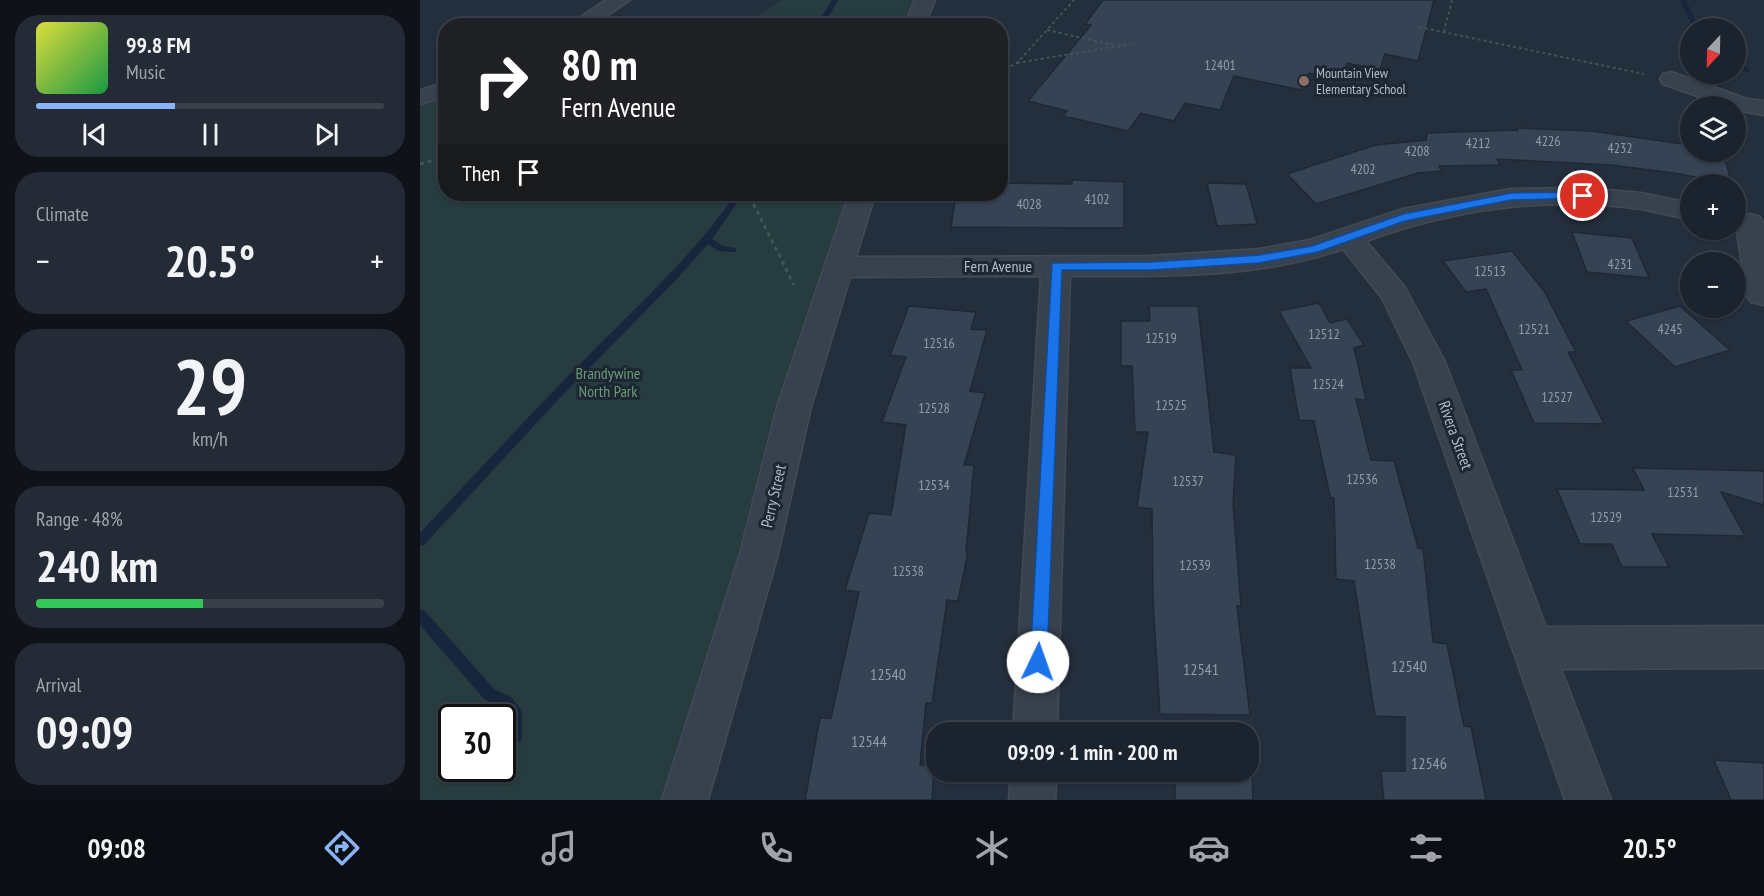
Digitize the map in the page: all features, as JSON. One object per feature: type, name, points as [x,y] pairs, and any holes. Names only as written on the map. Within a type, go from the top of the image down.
[{"type":"street","points":[[590,18],[620,0]]},
{"type":"street","points":[[917,18],[925,0]]},
{"type":"street","points":[[1671,79],[1743,105],[1764,108]]},
{"type":"street","points":[[420,97],[438,91]]},
{"type":"street","name":"Fern Avenue","points":[[837,267],[1151,266],[1230,262],[1314,249],[1403,218],[1511,197],[1583,196],[1641,201],[1680,209]]},
{"type":"street","name":"Perry Street","points":[[685,800],[759,554],[794,406],[860,201]]},
{"type":"street","points":[[1750,223],[1761,295]]},
{"type":"street","name":"Rivera Street","points":[[1348,237],[1394,293],[1429,362],[1588,800]]},
{"type":"street","points":[[1035,722],[1056,266]]},
{"type":"street","points":[[1534,648],[1764,647]]},
{"type":"street","points":[[1032,800],[1033,782]]},
{"type":"path","points":[[1017,63],[1074,0]]},
{"type":"path","points":[[1444,32],[1452,0]]},
{"type":"path","points":[[1419,27],[1595,66],[1671,79]]},
{"type":"path","points":[[1047,30],[1115,45]]},
{"type":"path","points":[[1008,68],[1017,63],[1131,44]]},
{"type":"path","points":[[420,164],[438,159]]},
{"type":"path","points":[[750,201],[794,285]]},
{"type":"green space","points":[[781,0],[925,0],[918,18],[756,18]]},
{"type":"green space","name":"Brandywine North Park","points":[[438,90],[438,201],[860,201],[820,318],[685,800],[420,800],[420,96]]},
{"type":"building","points":[[1103,0],[1434,0],[1418,61],[1385,54],[1380,70],[1347,63],[1341,80],[1309,73],[1301,90],[1234,76],[1220,110],[1185,103],[1174,121],[1141,113],[1128,131],[1063,116],[1067,111],[1028,101],[1091,25],[1085,24]]},
{"type":"building","points":[[1517,128],[1591,131],[1680,144],[1680,162],[1726,162],[1729,174],[1680,174],[1611,165],[1497,159],[1500,165],[1439,166],[1442,171],[1418,173],[1316,204],[1287,174],[1375,145],[1426,140],[1427,133],[1518,130]]},
{"type":"building","points":[[1072,180],[1124,182],[1124,228],[951,227],[955,201],[1008,201],[1008,183],[1072,184]]},
{"type":"building","points":[[1207,183],[1246,184],[1257,224],[1217,226]]},
{"type":"building","points":[[1572,232],[1632,238],[1649,278],[1587,272]]},
{"type":"building","points":[[1512,251],[1544,291],[1576,352],[1568,352],[1604,424],[1534,423],[1511,370],[1522,370],[1486,289],[1466,292],[1443,261]]},
{"type":"building","points":[[1319,303],[1330,323],[1347,319],[1364,345],[1354,348],[1366,400],[1356,399],[1371,460],[1394,461],[1418,548],[1423,549],[1433,642],[1447,644],[1464,726],[1471,727],[1486,800],[1384,800],[1381,771],[1405,771],[1405,717],[1375,716],[1354,581],[1336,579],[1334,498],[1330,497],[1314,421],[1299,420],[1290,368],[1311,368],[1279,311]]},
{"type":"building","points":[[909,306],[976,312],[971,329],[987,330],[970,391],[985,393],[964,465],[974,465],[966,552],[968,552],[958,601],[947,600],[932,703],[926,703],[920,765],[926,765],[926,782],[933,782],[932,800],[805,800],[820,718],[831,718],[859,592],[845,590],[869,513],[891,515],[906,425],[882,422],[906,357],[890,355]]},
{"type":"building","points":[[1149,306],[1198,306],[1214,452],[1236,455],[1233,504],[1241,606],[1237,606],[1250,715],[1160,714],[1153,602],[1152,509],[1137,507],[1148,432],[1135,432],[1132,366],[1121,366],[1121,321],[1150,321]]},
{"type":"building","points":[[1680,306],[1680,318],[1694,318],[1730,350],[1675,367],[1626,321]]},
{"type":"building","points":[[1633,468],[1764,471],[1764,505],[1721,492],[1745,536],[1652,534],[1669,567],[1622,567],[1612,544],[1580,544],[1557,489],[1644,490]]},
{"type":"building","points":[[1714,760],[1764,763],[1764,800],[1731,800]]},
{"type":"building","points":[[1175,782],[1252,782],[1253,800],[1175,800]]},
{"type":"waterway","points":[[824,18],[835,0]]},
{"type":"waterway","points":[[1683,0],[1691,18]]},
{"type":"waterway","points":[[420,541],[596,354],[689,260],[735,201]]},
{"type":"waterway","points":[[707,239],[721,249],[733,250]]},
{"type":"waterway","points":[[420,615],[489,694],[508,704]]},
{"type":"place","name":"Mountain View Elementary School","points":[[1304,81]]},
{"type":"route","points":[[1038,662],[1056,266],[1151,266],[1259,259],[1314,249],[1403,218],[1511,197],[1583,196]]}]
